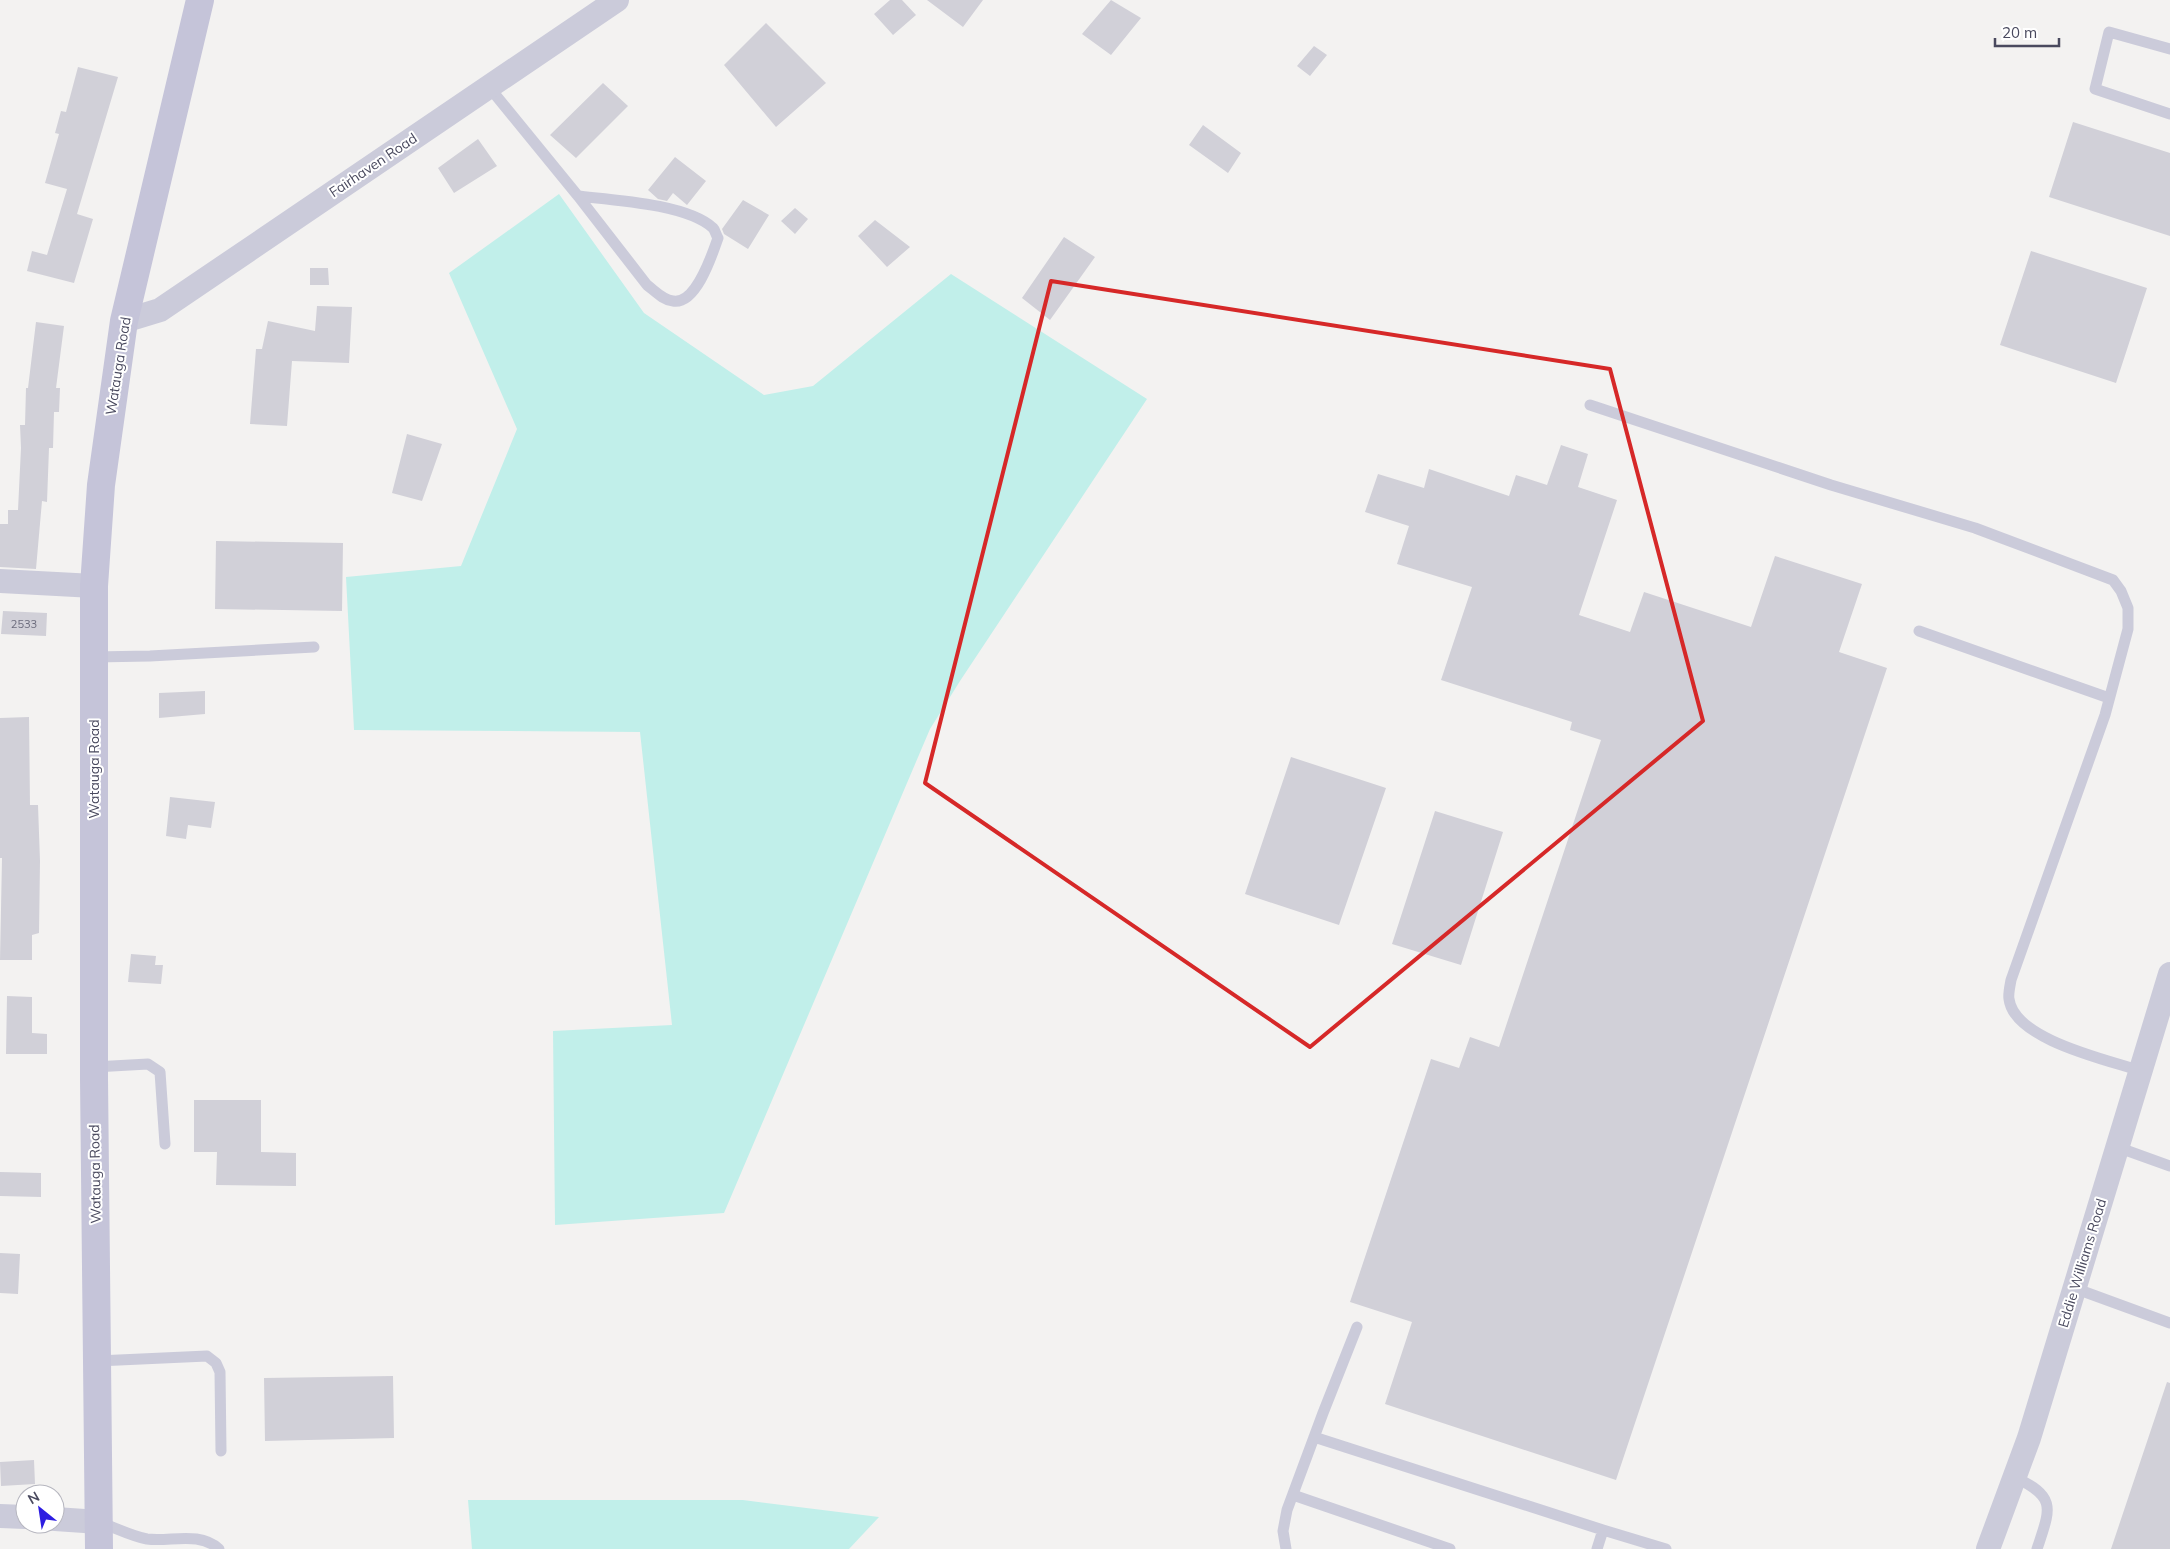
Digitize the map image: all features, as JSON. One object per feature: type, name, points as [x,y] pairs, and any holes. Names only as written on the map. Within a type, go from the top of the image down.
[{"type":"main road","name":"Watauga Road","points":[[99,1549],[94,1067],[94,586],[101,485],[124,321],[200,0]]},
{"type":"street","name":"Fairhaven Road","points":[[124,321],[160,310],[618,0]]},
{"type":"street","points":[[0,581],[94,586]]},
{"type":"street","name":"Eddie Williams Road","points":[[1988,1549],[2029,1438],[2170,974]]},
{"type":"street","points":[[0,1516],[15,1517]]},
{"type":"street","points":[[65,1520],[99,1522]]},
{"type":"lane","points":[[2170,49],[2110,32],[2095,88],[2170,114]]},
{"type":"lane","points":[[489,87],[578,196],[647,285],[661,296],[674,302],[687,298],[706,270],[718,238],[713,228],[694,218],[658,205],[578,196]]},
{"type":"lane","points":[[1590,405],[1831,485],[1975,528],[2113,580],[2121,591],[2128,608],[2128,629],[2109,698],[2011,980],[2009,1000],[2016,1017],[2030,1029],[2063,1045],[2141,1071]]},
{"type":"lane","points":[[1919,631],[2109,698]]},
{"type":"lane","points":[[94,657],[150,656],[314,647]]},
{"type":"lane","points":[[94,1067],[148,1064],[160,1072],[165,1144]]},
{"type":"lane","points":[[2117,1147],[2170,1166]]},
{"type":"lane","points":[[2074,1288],[2170,1323]]},
{"type":"lane","points":[[1286,1549],[1284,1531],[1287,1510],[1357,1327]]},
{"type":"lane","points":[[97,1361],[207,1356],[216,1363],[220,1372],[221,1451]]},
{"type":"lane","points":[[1314,1437],[1666,1549]]},
{"type":"lane","points":[[2014,1477],[2041,1491],[2047,1503],[2047,1517],[2037,1549]]},
{"type":"lane","points":[[1292,1495],[1450,1549]]},
{"type":"lane","points":[[99,1522],[147,1538],[191,1538],[211,1542],[219,1549]]},
{"type":"lane","points":[[1597,1549],[1603,1530]]},
{"type":"highlighted area","points":[[1051,281],[1610,369],[1703,721],[1310,1047],[925,783]]},
{"type":"shaded area","points":[[559,194],[644,313],[764,395],[813,386],[951,274],[1147,399],[930,729],[724,1213],[555,1225],[553,1031],[672,1025],[640,732],[354,730],[346,577],[461,566],[517,429],[449,273]]},
{"type":"shaded area","points":[[468,1500],[743,1500],[879,1517],[849,1549],[472,1549]]},
{"type":"building","points":[[890,0],[902,0],[916,15],[893,35],[874,14]]},
{"type":"building","points":[[927,0],[983,0],[963,27]]},
{"type":"building","points":[[1111,0],[1141,18],[1111,55],[1082,34]]},
{"type":"building","points":[[766,23],[826,83],[776,127],[724,65]]},
{"type":"building","points":[[1314,46],[1327,55],[1310,76],[1297,66]]},
{"type":"building","points":[[78,67],[118,77],[77,214],[93,219],[74,283],[27,271],[32,251],[47,255],[67,189],[45,183],[59,134],[55,133],[61,111],[66,112]]},
{"type":"building","points":[[603,83],[628,106],[576,158],[550,135]]},
{"type":"building","points":[[2073,122],[2170,153],[2170,236],[2049,197]]},
{"type":"building","points":[[1203,125],[1241,153],[1228,173],[1189,145]]},
{"type":"building","points":[[478,139],[497,166],[454,193],[438,168]]},
{"type":"building","points":[[675,157],[706,181],[687,205],[673,193],[667,201],[658,199],[648,190]]},
{"type":"building","points":[[743,200],[769,215],[748,249],[724,234],[722,229]]},
{"type":"building","points":[[795,208],[808,219],[795,234],[781,221]]},
{"type":"building","points":[[875,220],[910,247],[887,267],[858,236]]},
{"type":"building","points":[[1064,237],[1095,257],[1050,320],[1022,298]]},
{"type":"building","points":[[2031,251],[2147,288],[2116,383],[2000,345]]},
{"type":"building","points":[[310,268],[328,268],[329,285],[310,285]]},
{"type":"building","points":[[317,306],[352,307],[349,363],[292,361],[287,426],[250,424],[256,349],[262,349],[268,321],[315,331]]},
{"type":"building","points":[[36,322],[64,326],[56,388],[60,388],[59,412],[54,412],[53,448],[49,448],[47,502],[42,501],[36,569],[0,567],[0,524],[8,524],[8,510],[18,510],[21,448],[20,425],[25,425],[26,388],[28,388]]},
{"type":"building","points":[[407,434],[442,444],[422,501],[392,493]]},
{"type":"building","points":[[1561,445],[1588,454],[1578,487],[1617,500],[1579,615],[1630,632],[1644,592],[1751,627],[1775,556],[1862,584],[1839,652],[1887,668],[1616,1480],[1385,1404],[1412,1322],[1350,1302],[1431,1059],[1459,1068],[1470,1037],[1499,1047],[1601,740],[1570,730],[1572,722],[1441,680],[1472,587],[1397,564],[1409,526],[1365,512],[1378,474],[1424,488],[1429,469],[1509,496],[1516,475],[1547,485]]},
{"type":"building","points":[[216,541],[343,543],[342,611],[215,609]]},
{"type":"building","points":[[3,611],[47,613],[46,636],[1,634]]},
{"type":"building","points":[[205,691],[205,714],[159,718],[159,693]]},
{"type":"building","points":[[29,717],[30,805],[38,805],[40,861],[39,933],[32,935],[32,960],[0,960],[2,858],[0,858],[0,718]]},
{"type":"building","points":[[1291,757],[1386,788],[1339,925],[1245,894]]},
{"type":"building","points":[[170,797],[215,802],[211,828],[188,825],[186,839],[166,836]]},
{"type":"building","points":[[1435,811],[1503,832],[1461,965],[1392,944]]},
{"type":"building","points":[[131,954],[156,956],[155,965],[163,965],[161,984],[128,982]]},
{"type":"building","points":[[7,996],[32,997],[32,1033],[47,1034],[47,1054],[6,1054]]},
{"type":"building","points":[[194,1100],[261,1100],[261,1152],[296,1153],[296,1186],[216,1185],[217,1152],[194,1152]]},
{"type":"building","points":[[0,1172],[41,1173],[41,1197],[0,1196]]},
{"type":"building","points":[[0,1253],[20,1254],[18,1294],[0,1293]]},
{"type":"building","points":[[393,1376],[394,1438],[265,1441],[264,1378]]},
{"type":"building","points":[[2167,1382],[2170,1383],[2170,1549],[2111,1549]]},
{"type":"building","points":[[34,1460],[35,1484],[1,1486],[0,1462]]}]
